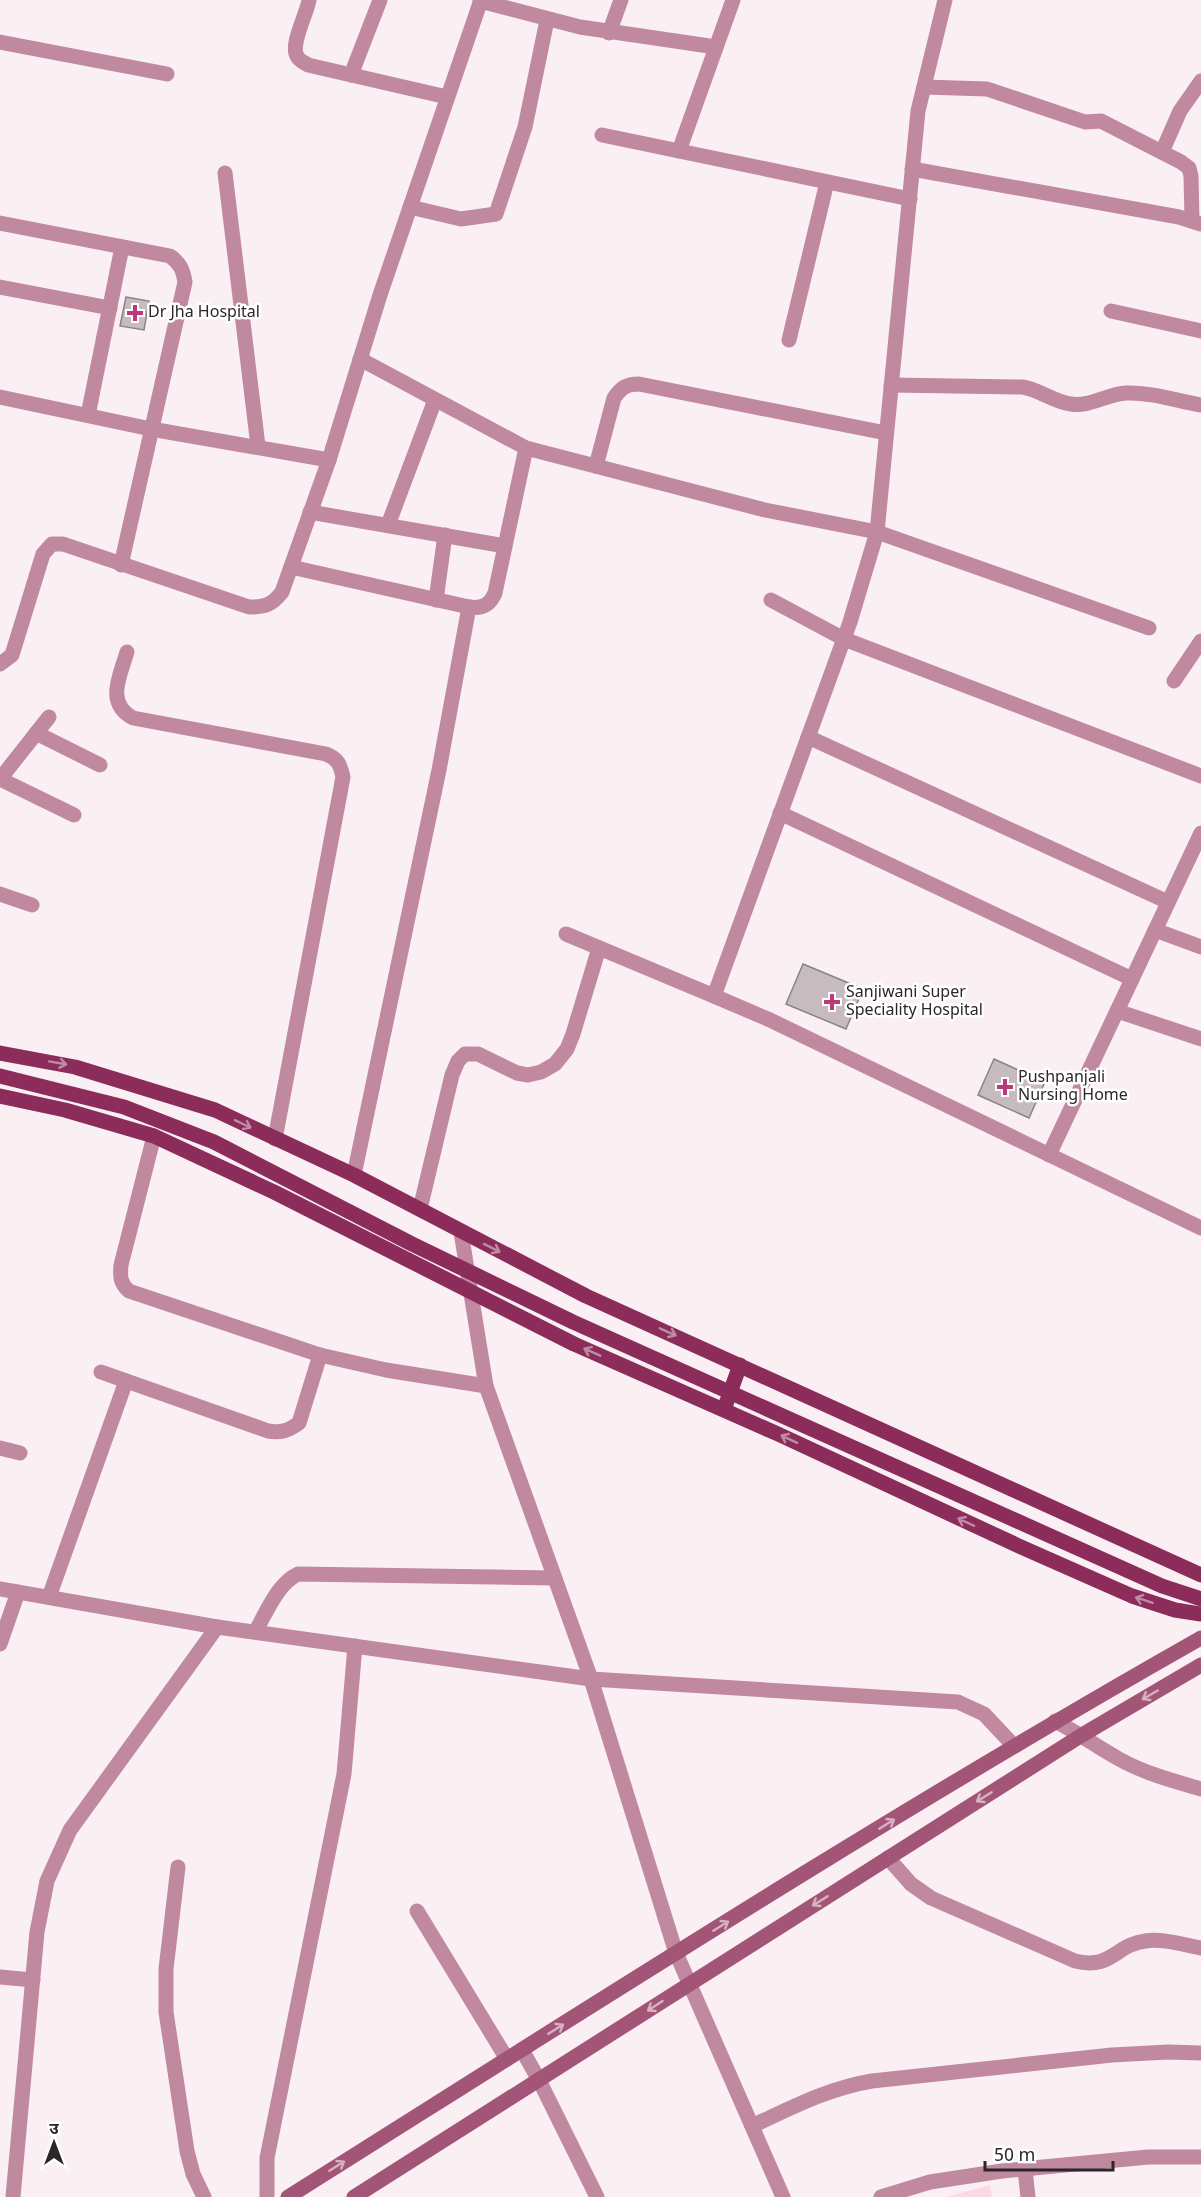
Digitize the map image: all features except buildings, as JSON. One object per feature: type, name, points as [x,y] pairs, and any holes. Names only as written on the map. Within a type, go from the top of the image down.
[{"type":"main road","points":[[0,1053],[75,1067],[215,1110],[354,1175],[586,1296],[1201,1575]]},
{"type":"main road","points":[[0,1076],[124,1107],[214,1142],[412,1244],[573,1322],[1151,1581],[1201,1599]]},
{"type":"main road","points":[[0,1096],[65,1110],[154,1136],[274,1192],[574,1344],[1132,1596],[1175,1610],[1201,1614]]},
{"type":"main road","points":[[723,1410],[740,1365]]},
{"type":"main road","points":[[288,2197],[676,1953],[1055,1720],[1201,1638]]},
{"type":"main road","points":[[354,2197],[1082,1735],[1201,1665]]},
{"type":"street","points":[[309,0],[295,45],[296,54],[308,65],[447,97]]},
{"type":"street","points":[[351,75],[380,0]]},
{"type":"street","points":[[0,664],[12,655],[43,554],[52,544],[63,544],[249,607],[264,607],[274,602],[282,592],[329,460],[410,207],[481,0],[547,20],[609,33],[716,47]]},
{"type":"street","points":[[609,33],[621,0]]},
{"type":"street","points":[[679,151],[733,0]]},
{"type":"street","points":[[714,996],[844,639],[877,532],[918,111],[945,0]]},
{"type":"street","points":[[410,207],[461,219],[496,214],[525,127],[547,20]]},
{"type":"street","points":[[0,42],[167,74]]},
{"type":"street","points":[[1162,152],[1180,111],[1201,81]]},
{"type":"street","points":[[912,169],[1197,222],[1189,168],[1101,121],[1085,122],[987,89],[924,87]]},
{"type":"street","points":[[602,135],[909,199]]},
{"type":"street","points":[[225,173],[258,446]]},
{"type":"street","points":[[789,340],[827,182]]},
{"type":"street","points":[[0,223],[170,256],[183,270],[185,282],[122,565]]},
{"type":"street","points":[[88,415],[123,247]]},
{"type":"street","points":[[0,287],[110,308]]},
{"type":"street","points":[[1111,311],[1201,331]]},
{"type":"street","points":[[360,359],[526,448],[765,510],[877,532],[1149,628]]},
{"type":"street","points":[[596,466],[614,398],[620,389],[629,384],[639,384],[886,433]]},
{"type":"street","points":[[891,385],[1023,387],[1071,404],[1086,404],[1112,395],[1137,393],[1201,405]]},
{"type":"street","points":[[0,397],[151,429],[329,460]]},
{"type":"street","points":[[388,525],[435,400]]},
{"type":"street","points":[[291,567],[479,608],[492,601],[495,593],[526,448]]},
{"type":"street","points":[[310,512],[505,546]]},
{"type":"street","points":[[436,600],[445,535]]},
{"type":"street","points":[[771,600],[844,639],[1201,776]]},
{"type":"street","points":[[354,1175],[439,770],[469,607]]},
{"type":"street","points":[[1174,681],[1201,641]]},
{"type":"street","points":[[127,652],[117,689],[117,699],[123,713],[133,718],[326,754],[336,758],[341,766],[343,777],[275,1139]]},
{"type":"street","points":[[49,717],[0,779],[74,815]]},
{"type":"street","points":[[36,733],[100,765]]},
{"type":"street","points":[[808,737],[1168,902]]},
{"type":"street","points":[[780,813],[1132,979]]},
{"type":"street","points":[[1049,1155],[1201,833]]},
{"type":"street","points":[[0,894],[32,905]]},
{"type":"street","points":[[1155,930],[1201,947]]},
{"type":"street","points":[[566,934],[770,1020],[1201,1228]]},
{"type":"street","points":[[420,1209],[452,1075],[458,1061],[465,1054],[478,1054],[516,1073],[528,1075],[541,1072],[555,1064],[567,1049],[573,1034],[599,948]]},
{"type":"street","points":[[1117,1011],[1201,1039]]},
{"type":"street","points":[[154,1136],[121,1265],[120,1278],[129,1291],[320,1355],[386,1370],[486,1386]]},
{"type":"street","points":[[461,1232],[486,1386],[591,1679],[676,1953],[783,2197]]},
{"type":"street","points":[[101,1372],[268,1431],[280,1433],[290,1430],[299,1423],[320,1355]]},
{"type":"street","points":[[49,1597],[126,1381]]},
{"type":"street","points":[[0,1448],[21,1453]]},
{"type":"street","points":[[255,1632],[288,1579],[298,1574],[554,1578]]},
{"type":"street","points":[[0,1589],[217,1627],[591,1679],[957,1702],[984,1714],[1014,1746]]},
{"type":"street","points":[[0,1644],[18,1592]]},
{"type":"street","points":[[13,2197],[37,1932],[47,1881],[70,1830],[217,1627]]},
{"type":"street","points":[[267,2197],[267,2158],[344,1774],[355,1646]]},
{"type":"street","points":[[1055,1720],[1119,1760],[1162,1778],[1201,1789]]},
{"type":"street","points":[[888,1858],[911,1884],[931,1898],[1075,1961],[1089,1964],[1099,1962],[1134,1944],[1145,1941],[1201,1948]]},
{"type":"street","points":[[178,1867],[166,1969],[166,2012],[187,2151],[193,2174],[204,2197]]},
{"type":"street","points":[[417,1911],[507,2059]]},
{"type":"street","points":[[0,1977],[33,1980]]},
{"type":"street","points":[[522,2050],[597,2197]]},
{"type":"street","points":[[752,2126],[822,2094],[853,2084],[1112,2055],[1168,2052],[1201,2054]]},
{"type":"street","points":[[881,2197],[930,2190],[1025,2169],[1148,2157],[1201,2157]]},
{"type":"street","points":[[1025,2169],[1028,2197]]},
{"type":"shaded area","points":[[990,2185],[992,2197],[946,2197]]},
{"type":"place","name":"Dr Jha Hospital","points":[[135,313]]},
{"type":"place","name":"Sanjiwani Super Speciality Hospital","points":[[832,1002]]},
{"type":"place","name":"Pushpanjali Nursing Home","points":[[1005,1087]]}]
